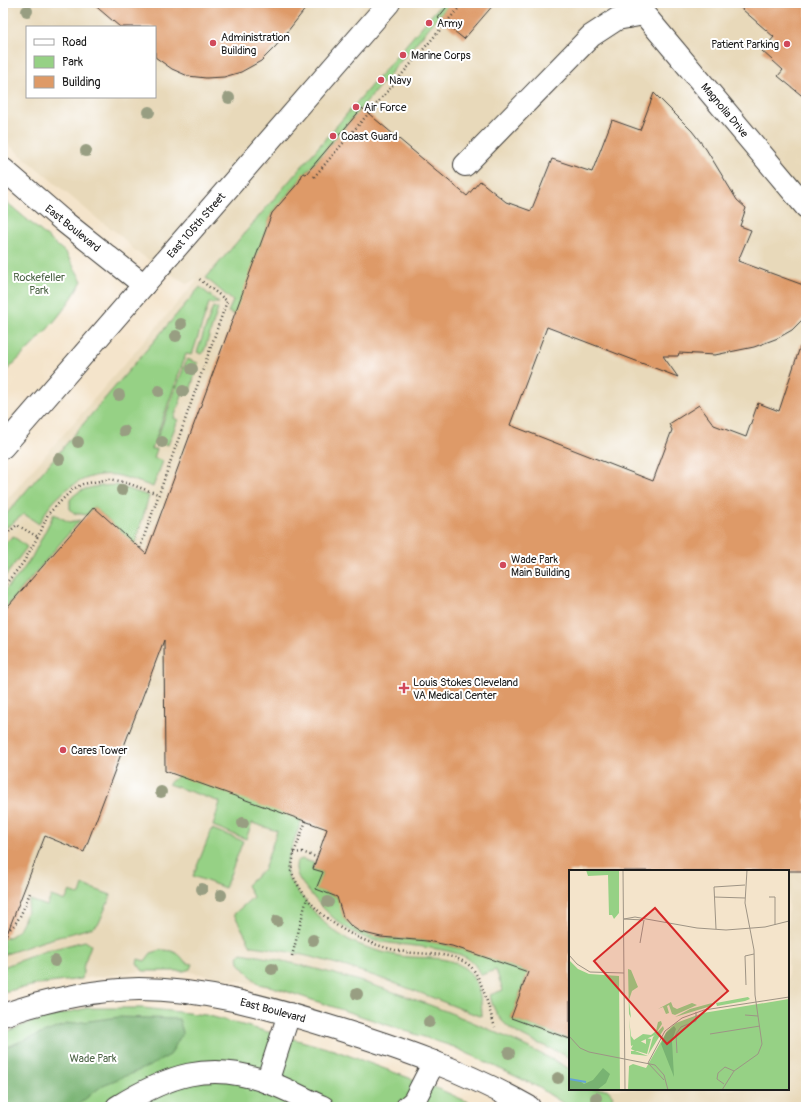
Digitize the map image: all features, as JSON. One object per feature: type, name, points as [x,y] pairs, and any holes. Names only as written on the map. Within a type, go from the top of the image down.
[{"type":"street","name":"East 105th Street","points":[[3,447],[389,3]]},
{"type":"street","name":"Magnolia Drive","points":[[622,3],[642,8],[806,207]]},
{"type":"street","points":[[465,165],[591,36],[617,19],[642,8]]},
{"type":"street","name":"East Boulevard","points":[[3,169],[62,220],[144,284]]},
{"type":"street","name":"East Boulevard","points":[[3,1015],[74,996],[117,990],[140,989],[204,994],[256,1005],[359,1035],[434,1062],[478,1080],[529,1107]]},
{"type":"street","points":[[267,1082],[289,1014]]},
{"type":"street","points":[[408,1107],[414,1101],[434,1062]]},
{"type":"street","points":[[117,1107],[139,1093],[192,1073],[219,1071],[267,1082],[322,1107]]},
{"type":"path","points":[[314,177],[463,3]]},
{"type":"path","points":[[140,548],[227,301],[198,278]]},
{"type":"path","points":[[3,587],[23,563],[38,537],[48,514],[66,495],[83,484],[110,479],[124,482],[158,494]]},
{"type":"path","points":[[3,537],[17,525],[38,537]]},
{"type":"path","points":[[306,821],[294,853],[291,871],[307,898],[321,915],[337,927],[363,940],[405,952],[446,956],[462,961],[471,968],[478,978],[495,1027]]},
{"type":"path","points":[[294,853],[302,852],[316,857]]},
{"type":"path","points":[[3,932],[10,931],[14,926],[30,893]]},
{"type":"path","points":[[292,956],[307,898]]},
{"type":"shaded area","name":"Louis Stokes Cleveland VA Medical Center","points":[[6,3],[806,3],[806,1107],[569,1107],[538,1087],[453,1046],[273,987],[184,971],[143,971],[41,984],[3,992],[3,504],[198,279],[186,284],[135,251],[120,235],[99,220],[3,140],[3,7]]},
{"type":"green space","points":[[442,3],[450,3],[272,213],[236,315],[228,312],[233,301],[206,278]]},
{"type":"green space","name":"Rockefeller Park","points":[[3,199],[66,253],[82,281],[56,319],[36,342],[3,374]]},
{"type":"green space","points":[[200,287],[219,303],[209,303],[192,355],[186,354],[152,449],[157,449],[154,458],[163,461],[153,487],[120,476],[95,476],[72,486],[62,494],[45,513],[39,524],[24,514],[3,530],[3,518]]},
{"type":"green space","points":[[213,307],[218,309],[204,351],[201,354],[197,352]]},
{"type":"green space","points":[[187,359],[198,363],[190,392],[182,396],[174,418],[178,420],[168,445],[156,441]]},
{"type":"green space","points":[[116,485],[149,496],[135,544],[94,507],[87,515],[74,513],[70,509],[70,500],[79,492],[85,489]]},
{"type":"green space","points":[[54,514],[69,522],[80,520],[3,611],[3,592],[20,574],[32,557]]},
{"type":"green space","points":[[13,536],[27,547],[3,579],[3,545]]},
{"type":"green space","points":[[179,775],[302,819],[286,868],[292,884],[316,914],[340,935],[365,947],[400,956],[441,959],[456,963],[463,967],[473,977],[476,983],[480,995],[482,1015],[479,1016],[395,983],[338,964],[280,950],[251,946],[234,914],[253,897],[247,885],[264,869],[277,831],[252,823],[246,839],[213,826],[220,802],[168,784]]},
{"type":"green space","points":[[212,829],[243,841],[225,888],[193,876]]},
{"type":"green space","points":[[302,859],[314,863],[312,868],[323,872],[317,889],[342,899],[341,909],[345,919],[356,930],[377,937],[427,941],[454,947],[533,974],[531,979],[526,977],[511,1018],[569,1039],[569,1058],[521,1035],[501,1020],[494,1009],[490,995],[503,990],[496,970],[481,975],[472,962],[465,957],[454,953],[425,947],[372,940],[354,933],[330,915],[301,882],[296,870],[297,861]]},
{"type":"green space","points":[[83,885],[111,895],[99,923],[94,927],[44,941],[3,955],[3,938],[9,937],[18,930],[22,924],[30,900],[47,906],[51,896],[65,901],[70,891],[77,895],[80,894]]},
{"type":"green space","points":[[85,941],[91,945],[84,964],[82,979],[41,984],[3,992],[3,967],[45,951]]},
{"type":"green space","points":[[161,950],[169,950],[178,954],[185,962],[192,964],[190,969],[184,971],[143,971],[137,963],[138,959],[145,961],[151,953]]},
{"type":"green space","points":[[242,953],[285,961],[327,972],[369,984],[451,1013],[492,1030],[569,1068],[569,1090],[608,1090],[613,1096],[606,1107],[569,1107],[538,1087],[454,1047],[273,987],[258,984],[239,963],[238,956]]},
{"type":"green space","name":"Wade Park","points":[[87,1008],[143,1008],[206,1015],[334,1050],[439,1089],[479,1107],[3,1107],[3,1033],[40,1019]]},
{"type":"green space","points":[[119,1017],[179,1019],[183,1032],[170,1055],[150,1066],[103,1085],[75,1107],[3,1107],[3,1048],[67,1024]]},
{"type":"building","name":"Administration Building","points":[[92,3],[310,3],[276,46],[261,61],[241,72],[224,77],[206,78],[188,76],[172,69],[156,58],[156,26],[119,26]]},
{"type":"building","points":[[450,3],[495,3],[464,39],[438,18]]},
{"type":"building","name":"Patient Parking","points":[[735,3],[806,3],[806,99],[778,76],[783,70],[762,51],[774,37]]},
{"type":"building","name":"Louis Stokes Cleveland VA Medical Center","points":[[654,93],[692,131],[706,149],[737,200],[746,208],[740,226],[751,230],[738,261],[806,286],[806,316],[792,330],[778,338],[754,347],[715,355],[679,353],[678,356],[663,356],[678,377],[547,327],[510,425],[653,481],[672,430],[669,424],[699,405],[714,425],[746,437],[758,403],[779,411],[801,344],[806,345],[806,871],[569,870],[569,1039],[511,1018],[528,972],[452,946],[427,941],[381,937],[360,932],[351,926],[343,917],[337,897],[316,889],[323,872],[313,869],[327,829],[165,771],[164,640],[84,852],[45,836],[5,939],[3,939],[3,612],[94,507],[146,554],[272,213],[299,182],[303,173],[306,174],[362,108],[467,196],[480,181],[506,202],[531,211],[552,159],[592,172],[612,120],[640,130]]},
{"type":"place","name":"Army","points":[[429,23]]},
{"type":"place","name":"Administration Building","points":[[213,43]]},
{"type":"place","name":"Patient Parking","points":[[787,44]]},
{"type":"place","name":"Marine Corps","points":[[403,55]]},
{"type":"place","name":"Navy","points":[[381,80]]},
{"type":"place","name":"Air Force","points":[[356,107]]},
{"type":"place","name":"Coast Guard","points":[[333,136]]},
{"type":"place","name":"Wade Park Main Building","points":[[503,565]]},
{"type":"place","name":"Louis Stokes Cleveland VA Medical Center","points":[[404,688]]},
{"type":"place","name":"Cares Tower","points":[[63,750]]}]
